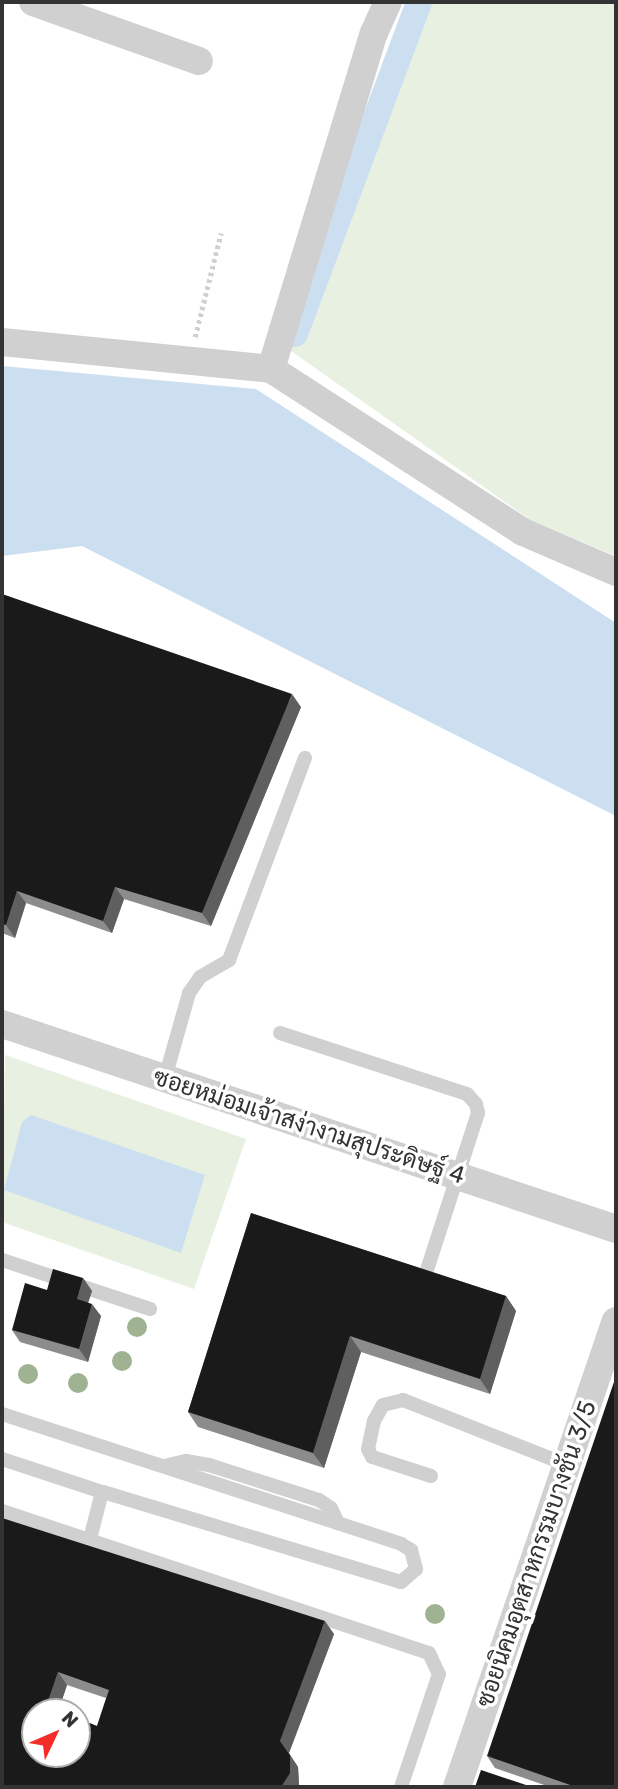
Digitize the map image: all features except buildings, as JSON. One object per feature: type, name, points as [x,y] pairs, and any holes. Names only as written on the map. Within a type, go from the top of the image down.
[{"type":"street","points":[[33,2],[199,61]]},
{"type":"street","points":[[271,369],[374,33],[388,2]]},
{"type":"street","points":[[2,342],[271,369],[523,533],[616,572]]},
{"type":"street","name":"ซอยหม่อมเจ้าสง่างามสุประดิษฐ์ 4","points":[[2,1024],[616,1229]]},
{"type":"street","name":"ซอยนิคมอุตสาหกรรมบางชัน 3/5","points":[[457,1787],[616,1321]]},
{"type":"lane","points":[[165,1078],[189,993],[200,977],[229,960],[305,758]]},
{"type":"lane","points":[[280,1033],[467,1094],[478,1114],[426,1273]]},
{"type":"lane","points":[[2,1260],[150,1309]]},
{"type":"lane","points":[[431,1476],[372,1457],[368,1449],[383,1405],[403,1400],[567,1465]]},
{"type":"lane","points":[[2,1414],[162,1466],[186,1461],[209,1465],[319,1500],[331,1508],[338,1523],[411,1550],[416,1560],[411,1577],[401,1582],[2,1459]]},
{"type":"lane","points":[[90,1539],[102,1492]]},
{"type":"lane","points":[[2,1511],[429,1653],[439,1674],[401,1787]]},
{"type":"path","points":[[189,361],[221,233]]},
{"type":"green space","points":[[408,2],[616,2],[616,556],[532,521],[284,346]]},
{"type":"green space","points":[[5,1055],[246,1139],[194,1289],[2,1222]]},
{"type":"water","points":[[2,366],[256,389],[616,623],[616,816],[82,546],[2,556]]},
{"type":"water","points":[[31,1115],[205,1175],[181,1253],[4,1190],[22,1122]]},
{"type":"waterway","points":[[295,334],[419,2]]}]
